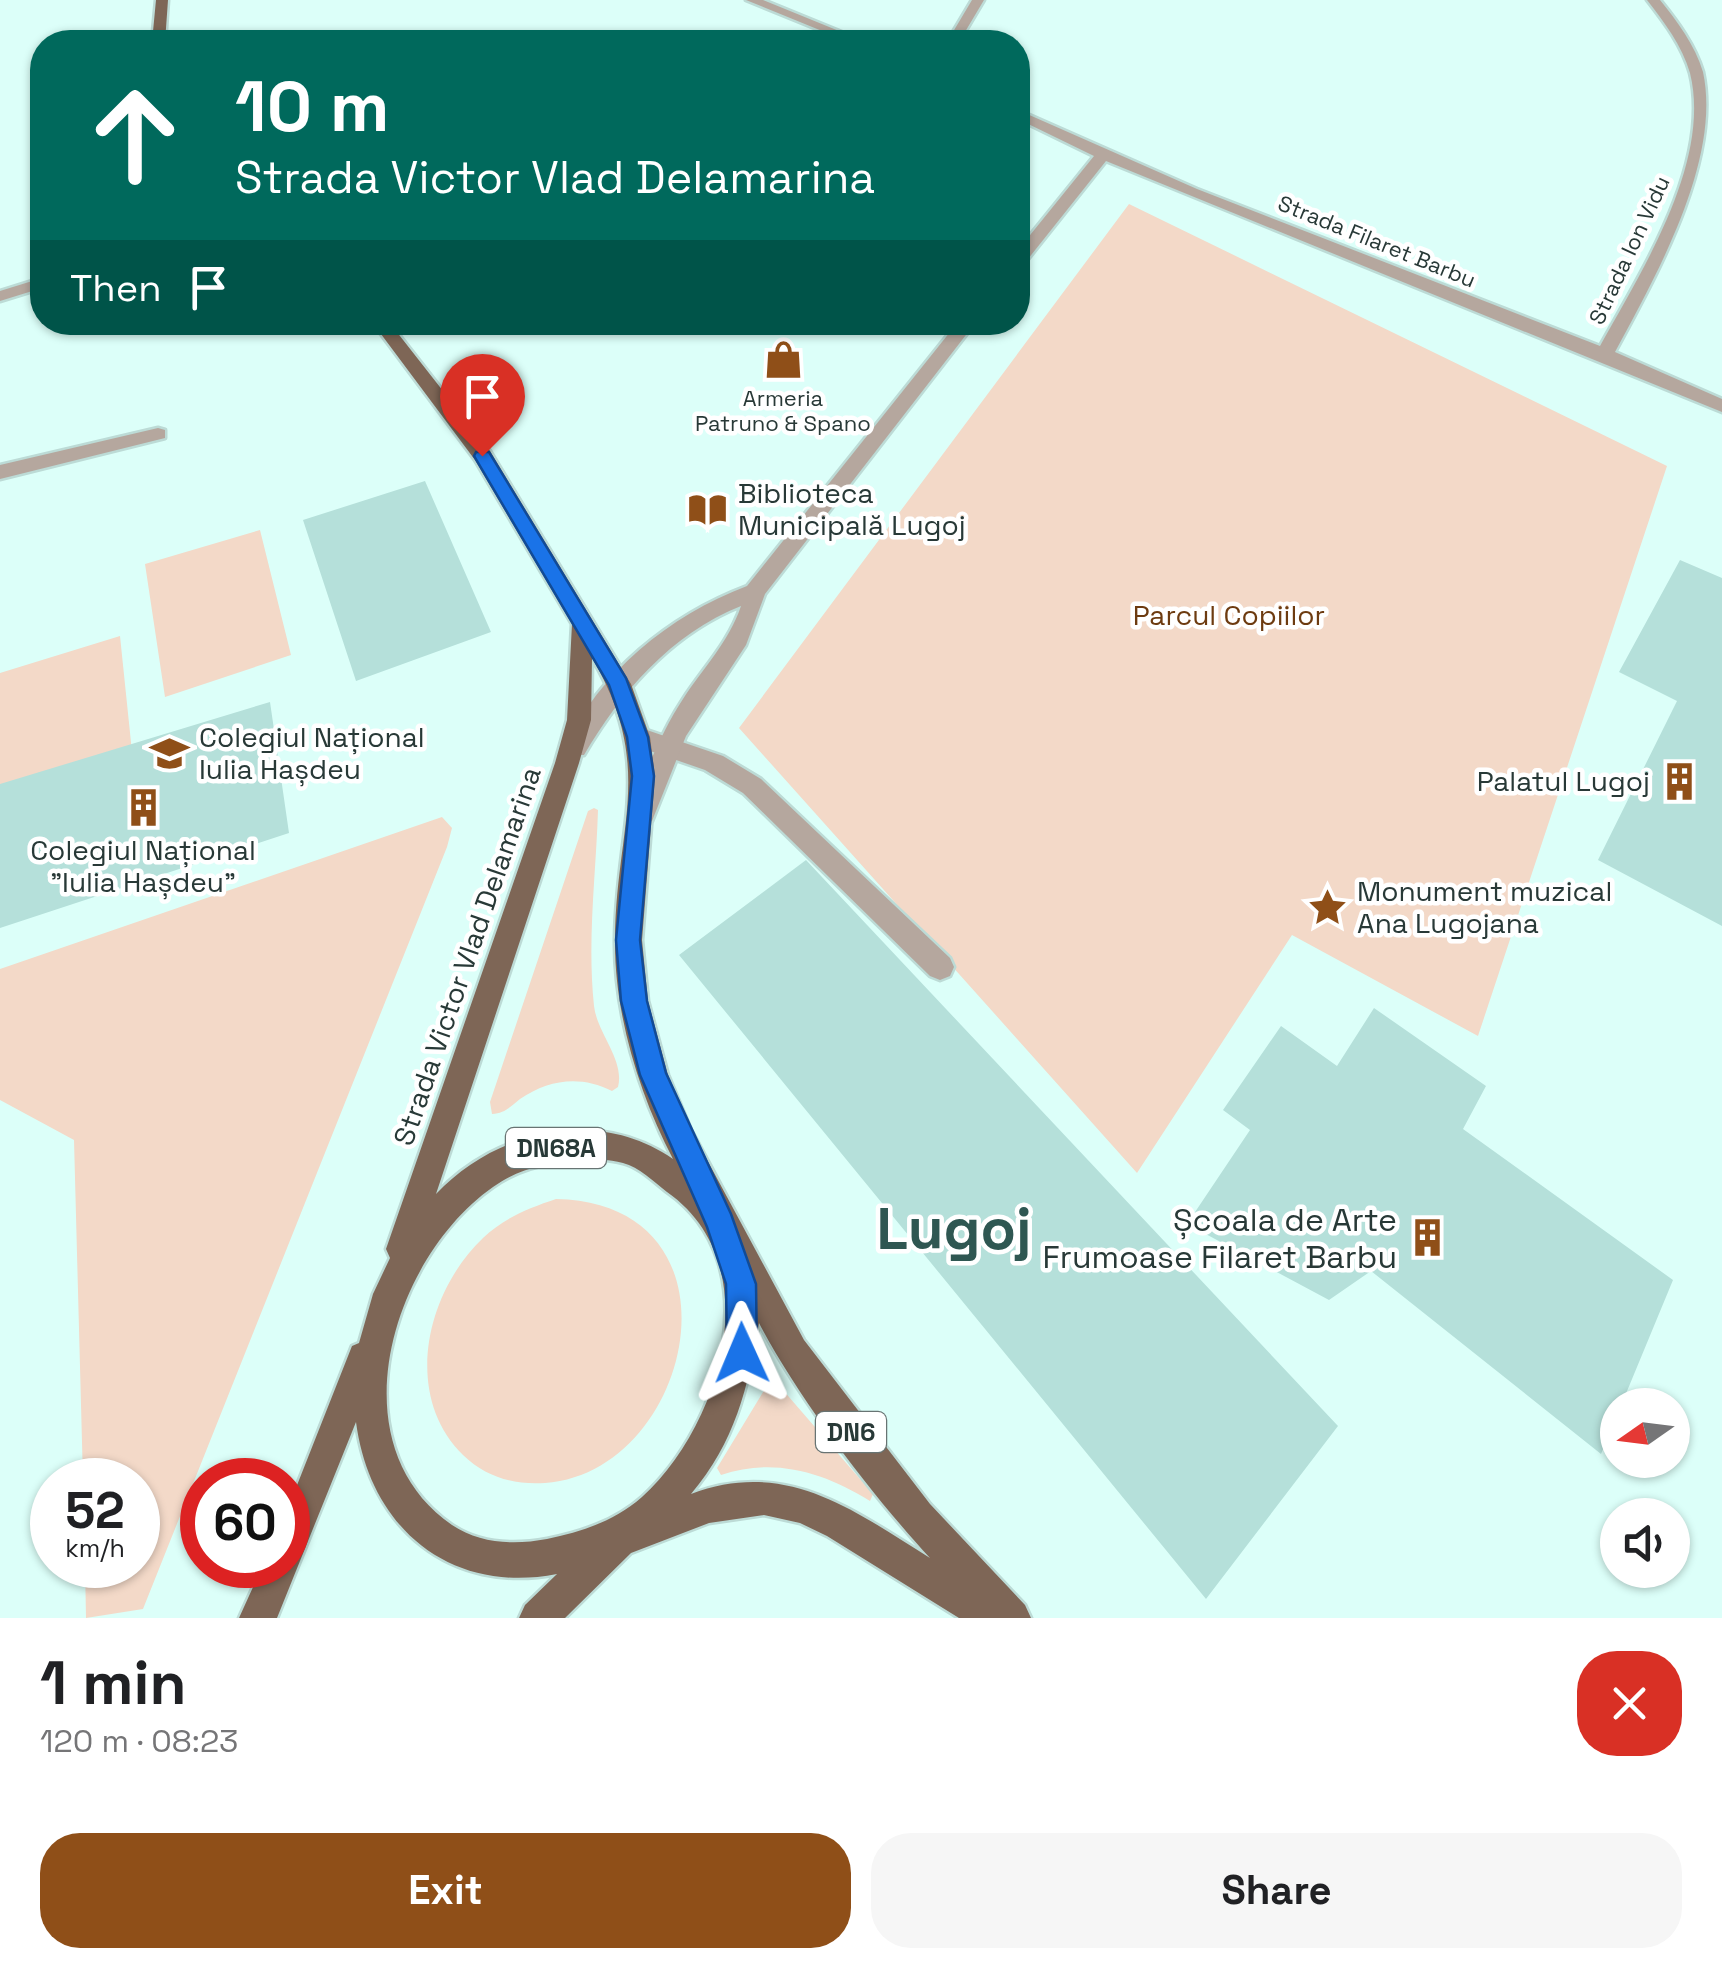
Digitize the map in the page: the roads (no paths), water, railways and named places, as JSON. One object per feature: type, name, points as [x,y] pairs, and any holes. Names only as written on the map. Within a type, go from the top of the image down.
[{"type":"main road","points":[[160,30],[162,0]]},
{"type":"main road","name":"DN68A","points":[[390,335],[482,456],[618,684],[638,737],[643,776],[628,940],[634,1001],[654,1075],[721,1224],[741,1284],[742,1353],[720,1426],[678,1491],[619,1540],[556,1562],[494,1562],[439,1537],[397,1493],[374,1434],[369,1369],[383,1304],[417,1240],[464,1188],[519,1156],[578,1143],[634,1150],[683,1178],[721,1224]]},
{"type":"main road","name":"Strada Victor Vlad Delamarina","points":[[383,1304],[567,763],[578,720],[581,623]]},
{"type":"main road","name":"DN6","points":[[721,1224],[792,1352],[848,1428],[917,1517],[1012,1618]]},
{"type":"main road","points":[[310,1495],[383,1304]]},
{"type":"main road","points":[[538,1618],[619,1540],[709,1505],[764,1497],[803,1506],[840,1523],[994,1618]]},
{"type":"main road","points":[[258,1618],[272,1588]]},
{"type":"street","points":[[752,0],[828,30]]},
{"type":"street","points":[[961,30],[978,0]]},
{"type":"street","name":"Strada Ion Vidu","points":[[1606,352],[1655,255],[1689,174],[1707,84],[1654,0]]},
{"type":"street","name":"Strada Filaret Barbu","points":[[1030,120],[1102,156],[1606,352],[1722,406]]},
{"type":"street","points":[[1030,245],[1102,156]]},
{"type":"street","points":[[0,296],[30,287]]},
{"type":"street","points":[[639,823],[668,746],[704,685],[750,624],[756,592],[958,335]]},
{"type":"street","points":[[0,472],[158,434]]},
{"type":"street","points":[[567,763],[618,684],[716,604],[756,592]]},
{"type":"street","points":[[638,737],[714,764],[752,786],[940,967]]},
{"type":"place","name":"Armeria Patruno & Spano","points":[[783,359]]},
{"type":"place","name":"Biblioteca Municipală Lugoj","points":[[708,509]]},
{"type":"place","name":"Colegiul Național Iulia Hașdeu","points":[[169,753]]},
{"type":"place","name":"Palatul Lugoj","points":[[1680,781]]},
{"type":"place","name":"Colegiul Național \"Iulia Hașdeu\"","points":[[143,808]]},
{"type":"place","name":"Monument muzical Ana Lugojana","points":[[1327,907]]},
{"type":"place","name":"Școala de Arte Frumoase Filaret Barbu","points":[[1427,1238]]},
{"type":"district","name":"Lugoj","points":[[954,1229]]},
{"type":"park label","name":"Parcul Copiilor","points":[[1229,615]]}]
